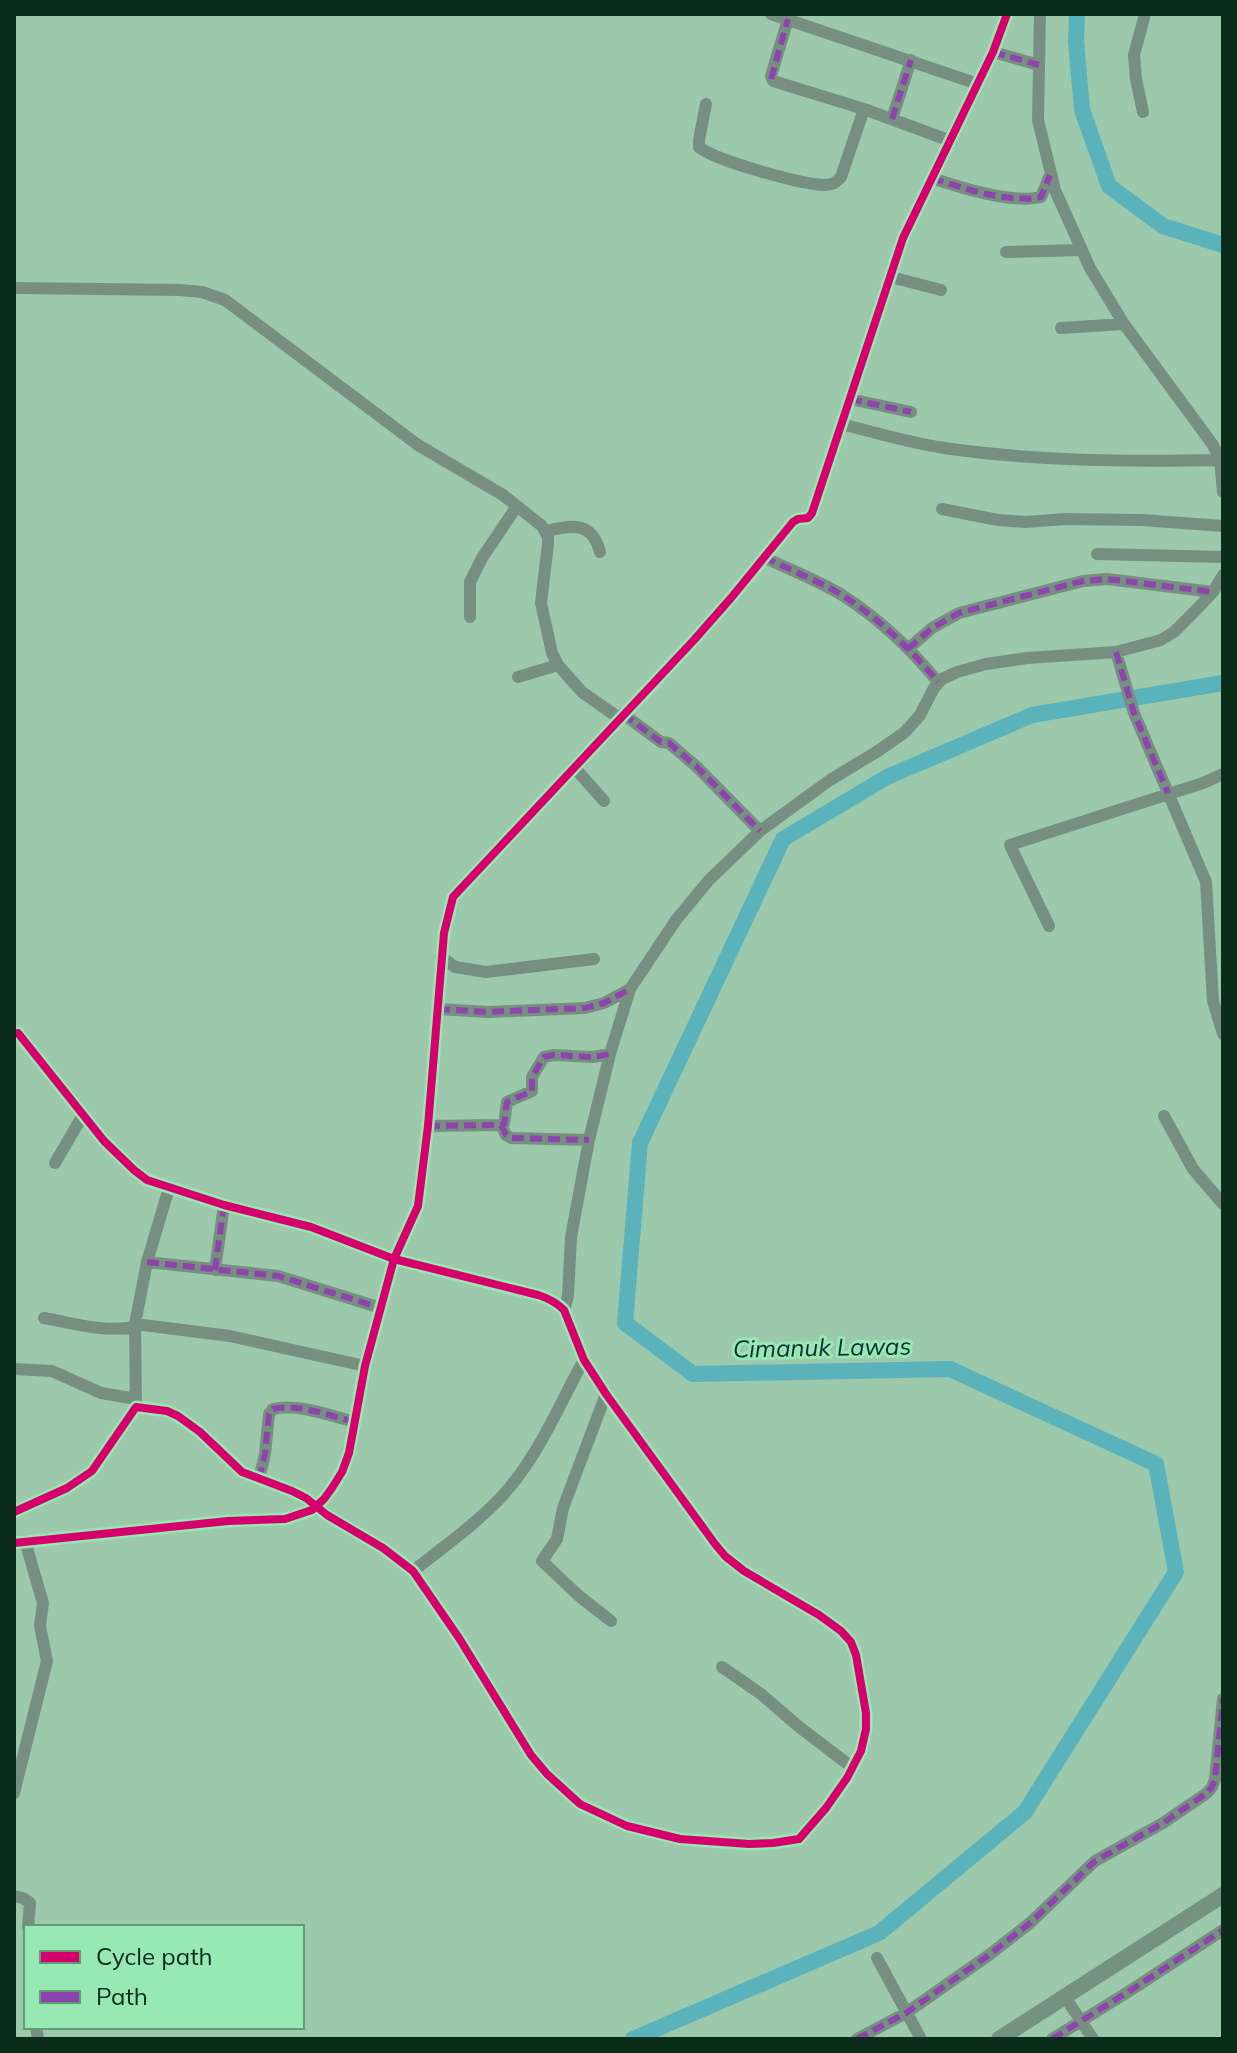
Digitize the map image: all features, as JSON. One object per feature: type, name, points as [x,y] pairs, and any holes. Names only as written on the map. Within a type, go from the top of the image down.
[{"type":"main road","points":[[1015,2039],[1073,2010],[1118,1968],[1215,1908],[1223,1895]]},
{"type":"main road","points":[[999,2039],[1073,2010]]},
{"type":"street","points":[[771,14],[968,81]]},
{"type":"street","points":[[321,1511],[324,1499],[342,1472],[349,1453],[365,1366],[394,1259],[418,1206],[428,1126],[441,957],[451,902],[456,893],[694,640],[795,520],[812,513],[903,238],[932,178],[968,81],[993,52],[1007,14]]},
{"type":"street","points":[[1040,14],[1038,120],[1050,175],[1090,268],[1124,324],[1207,435],[1222,466],[1223,492]]},
{"type":"street","points":[[1143,112],[1134,55],[1145,14]]},
{"type":"street","points":[[788,19],[771,79],[946,138]]},
{"type":"street","points":[[993,52],[1039,65]]},
{"type":"street","points":[[892,119],[911,60]]},
{"type":"street","points":[[706,104],[699,140],[703,151],[766,172],[823,185],[837,182],[841,177],[864,109]]},
{"type":"street","points":[[932,178],[988,193],[1025,198],[1041,197],[1050,175]]},
{"type":"street","points":[[1006,252],[1082,250]]},
{"type":"street","points":[[891,277],[941,290]]},
{"type":"street","points":[[14,288],[180,290],[202,292],[225,300],[418,445],[480,480],[517,506],[546,531],[548,544],[541,603],[547,636],[558,665],[582,692],[661,742],[669,743],[760,831]]},
{"type":"street","points":[[1061,328],[1124,324]]},
{"type":"street","points":[[850,399],[911,412]]},
{"type":"street","points":[[842,424],[916,442],[981,452],[1222,466]]},
{"type":"street","points":[[470,617],[470,582],[482,558],[517,506]]},
{"type":"street","points":[[942,509],[1026,522],[1131,520],[1223,526]]},
{"type":"street","points":[[546,531],[567,527],[585,529],[596,539],[600,552]]},
{"type":"street","points":[[1097,554],[1223,557]]},
{"type":"street","points":[[764,557],[843,596],[875,619],[938,682]]},
{"type":"street","points":[[564,1310],[568,1296],[571,1237],[589,1140],[630,989],[676,920],[709,880],[760,831],[830,780],[905,732],[920,715],[938,682],[957,672],[986,664],[1116,652],[1161,640],[1174,632],[1213,592],[1223,575]]},
{"type":"street","points":[[908,649],[932,628],[959,613],[1083,581],[1107,579],[1213,592]]},
{"type":"street","points":[[1116,652],[1134,713],[1206,882],[1213,1001],[1223,1034]]},
{"type":"street","points":[[518,677],[558,665]]},
{"type":"street","points":[[574,767],[604,801]]},
{"type":"street","points":[[1049,926],[1010,845],[1223,774]]},
{"type":"street","points":[[441,957],[455,967],[486,972],[594,959]]},
{"type":"street","points":[[438,1009],[488,1012],[576,1009],[598,1005],[630,989]]},
{"type":"street","points":[[14,1369],[52,1371],[101,1393],[178,1416],[200,1432],[242,1472],[292,1491],[383,1548],[413,1571],[459,1638],[531,1755],[571,1798],[604,1817],[652,1833],[696,1841],[749,1844],[799,1839],[826,1808],[861,1751],[866,1729],[865,1698],[851,1642],[819,1615],[770,1588],[725,1556],[606,1394],[584,1360],[564,1310],[550,1299],[538,1295],[394,1259],[311,1227],[224,1205],[147,1180],[104,1141],[15,1031]]},
{"type":"street","points":[[428,1126],[504,1124],[507,1102],[532,1091],[532,1077],[544,1057],[610,1054]]},
{"type":"street","points":[[55,1163],[83,1115]]},
{"type":"street","points":[[1164,1116],[1193,1169],[1223,1204]]},
{"type":"street","points":[[501,1125],[511,1138],[589,1140]]},
{"type":"street","points":[[14,1512],[67,1488],[92,1471],[136,1403],[135,1326],[147,1262],[169,1188]]},
{"type":"street","points":[[215,1270],[224,1205]]},
{"type":"street","points":[[147,1262],[278,1276],[381,1308]]},
{"type":"street","points":[[44,1318],[114,1330],[135,1326],[230,1336],[365,1366]]},
{"type":"street","points":[[413,1571],[467,1528],[511,1486],[546,1435],[584,1360]]},
{"type":"street","points":[[606,1394],[563,1508],[557,1539],[542,1561],[611,1621]]},
{"type":"street","points":[[259,1479],[269,1414],[273,1409],[302,1409],[355,1422]]},
{"type":"street","points":[[14,1793],[47,1661],[40,1626],[43,1603],[19,1542],[228,1521],[285,1519],[321,1511]]},
{"type":"street","points":[[722,1667],[761,1694],[853,1768]]},
{"type":"street","points":[[857,2039],[906,2013],[989,1955],[1030,1923],[1095,1861],[1163,1823],[1207,1793],[1215,1779],[1223,1699]]},
{"type":"street","points":[[14,1896],[30,1903],[28,1925]]},
{"type":"street","points":[[1052,2039],[1073,2010],[1223,1930]]},
{"type":"street","points":[[877,1958],[921,2039]]},
{"type":"street","points":[[1073,2010],[1093,2039]]},
{"type":"waterway","name":"Cimanuk Lawas","points":[[1077,14],[1076,41],[1082,110],[1109,186],[1163,226],[1223,245]]},
{"type":"waterway","name":"Cimanuk Lawas","points":[[633,2039],[879,1933],[1025,1812],[1176,1572],[1156,1464],[950,1369],[693,1374],[625,1323],[640,1143],[783,839],[887,777],[1032,715],[1223,683]]},
{"type":"marked path","points":[[771,79],[788,19]]},
{"type":"marked path","points":[[993,52],[1039,65]]},
{"type":"marked path","points":[[892,119],[911,60]]},
{"type":"marked path","points":[[932,178],[986,194],[1029,199],[1041,197],[1050,175]]},
{"type":"marked path","points":[[850,399],[911,412]]},
{"type":"marked path","points":[[764,557],[855,604],[893,635],[938,682]]},
{"type":"marked path","points":[[908,649],[932,628],[959,613],[1083,581],[1107,579],[1213,592]]},
{"type":"marked path","points":[[1116,652],[1134,713],[1168,793]]},
{"type":"marked path","points":[[623,714],[661,742],[669,743],[760,831]]},
{"type":"marked path","points":[[438,1009],[488,1012],[585,1008],[604,1003],[630,989]]},
{"type":"marked path","points":[[428,1126],[504,1124],[507,1102],[532,1091],[532,1077],[544,1057],[610,1054]]},
{"type":"marked path","points":[[501,1125],[511,1138],[589,1140]]},
{"type":"marked path","points":[[215,1270],[224,1205]]},
{"type":"marked path","points":[[147,1262],[278,1276],[381,1308]]},
{"type":"marked path","points":[[259,1479],[269,1414],[273,1409],[304,1409],[355,1422]]},
{"type":"marked path","points":[[857,2039],[906,2013],[989,1955],[1030,1923],[1095,1861],[1163,1823],[1207,1793],[1215,1779],[1223,1699]]},
{"type":"marked path","points":[[1052,2039],[1223,1930]]},
{"type":"cycle path","points":[[14,1543],[228,1521],[285,1519],[312,1510],[332,1488],[349,1453],[365,1366],[394,1259],[418,1206],[444,933],[453,897],[694,640],[793,522],[808,518],[812,513],[903,238],[993,52],[1007,14]]},
{"type":"cycle path","points":[[14,1512],[67,1488],[92,1471],[136,1407],[167,1411],[200,1432],[242,1472],[306,1498],[413,1571],[459,1638],[531,1755],[580,1804],[627,1826],[680,1839],[749,1844],[799,1839],[826,1808],[861,1751],[866,1713],[851,1642],[819,1615],[744,1571],[725,1556],[606,1394],[584,1360],[561,1307],[538,1295],[394,1259],[311,1227],[224,1205],[147,1180],[104,1141],[18,1033]]}]
